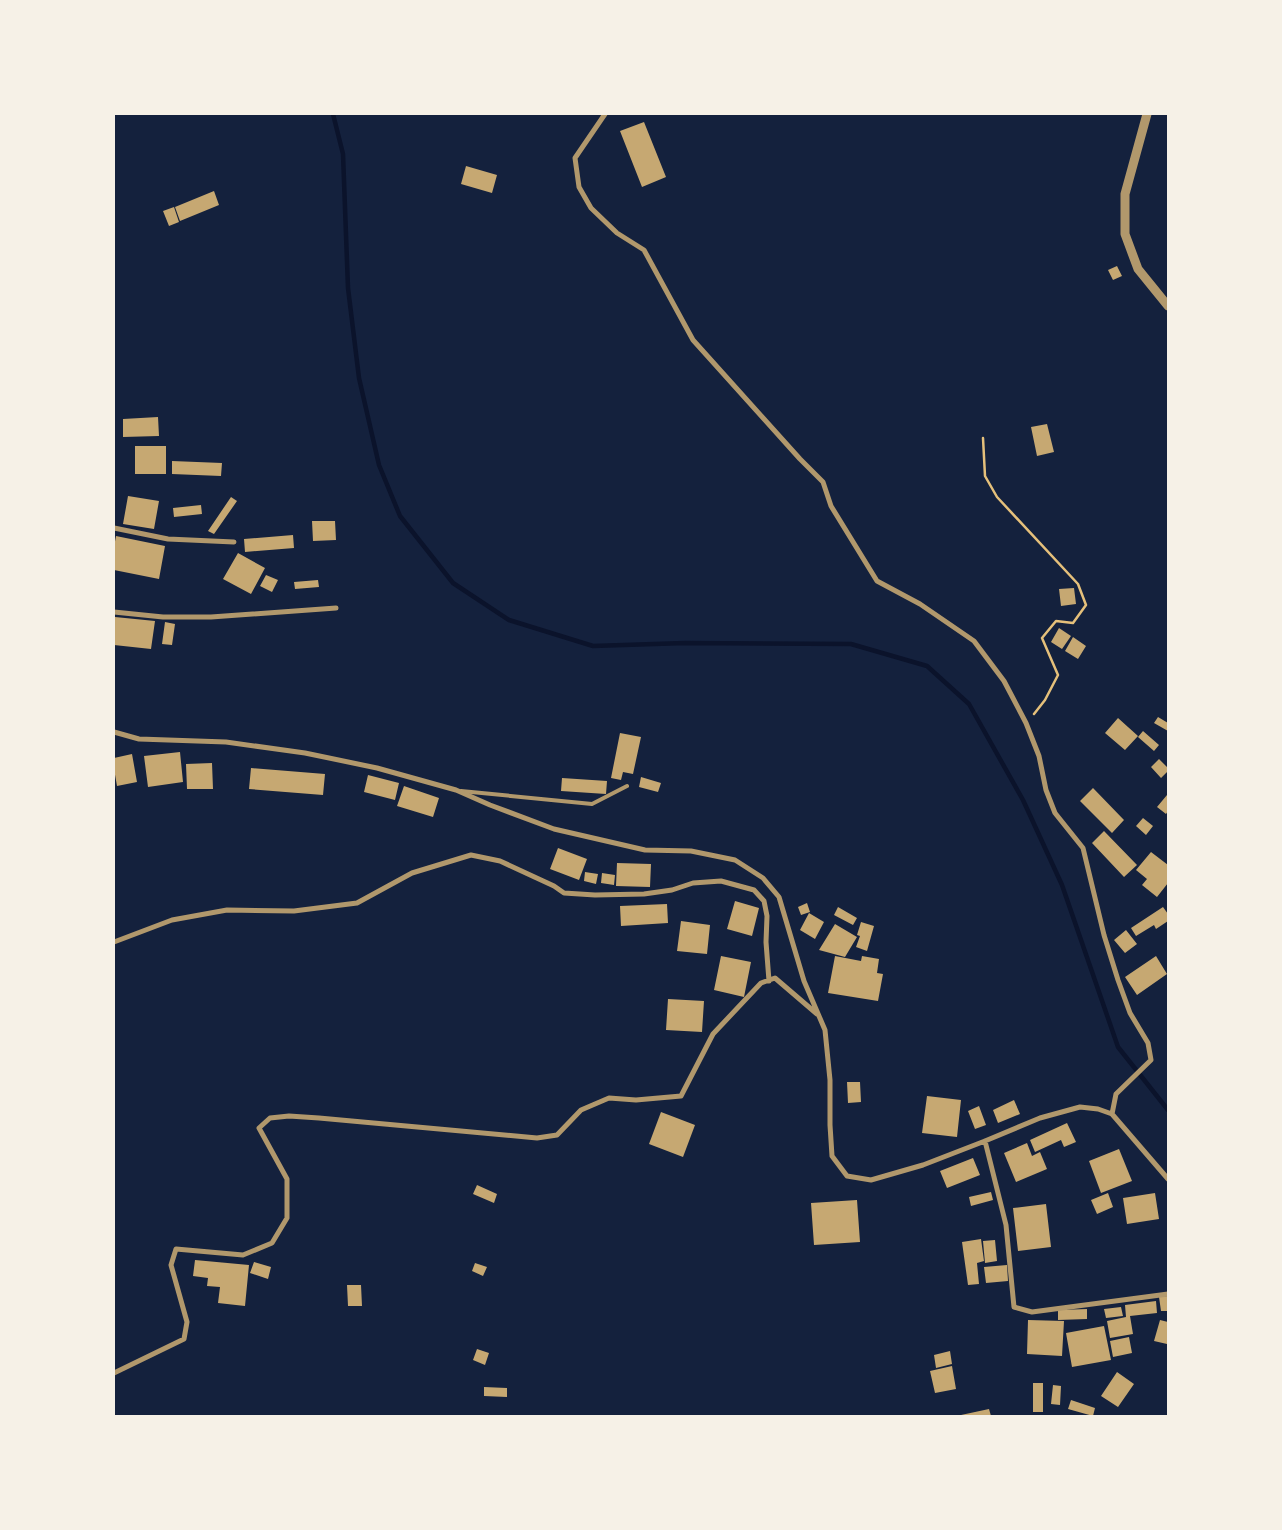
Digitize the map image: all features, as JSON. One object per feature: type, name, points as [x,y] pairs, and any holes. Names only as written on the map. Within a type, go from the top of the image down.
[{"type":"street","points":[[605,114],[575,158],[579,187],[591,208],[617,233],[644,250],[693,340],[823,482],[831,506],[877,581],[920,604],[974,641],[1004,682],[1026,723],[1039,756],[1046,790],[1055,813],[1083,848],[1104,935],[1118,980],[1130,1013],[1148,1043],[1151,1060],[1116,1094],[1112,1114]]},
{"type":"street","points":[[1147,114],[1125,194],[1125,234],[1138,269],[1168,306]]},
{"type":"street","points":[[114,528],[168,539],[234,542]]},
{"type":"street","points":[[114,612],[163,618],[211,617],[336,608]]},
{"type":"street","points":[[114,732],[139,739],[226,742],[305,752],[377,768],[456,790],[554,829],[645,850],[691,851],[736,860],[763,878],[779,898],[804,981],[825,1030],[830,1080],[832,1156],[847,1176],[871,1180],[922,1165],[1040,1118],[1080,1107],[1098,1109],[1112,1114],[1168,1179]]},
{"type":"street","points":[[114,942],[172,920],[227,910],[294,911],[357,903],[412,873],[470,855],[500,861],[569,894],[644,894],[672,890],[693,883],[721,881],[754,890],[764,901],[767,916],[766,942],[769,980]]},
{"type":"street","points":[[114,1373],[184,1340],[187,1322],[171,1265],[176,1249],[243,1255],[272,1243],[286,1218],[287,1179],[259,1128],[270,1118],[289,1116],[319,1118],[537,1138],[557,1135],[581,1110],[609,1098],[636,1100],[681,1096],[713,1034],[761,984],[769,980],[775,978],[820,1016]]},
{"type":"street","points":[[985,1141],[1006,1225],[1014,1307],[1032,1312],[1168,1294]]},
{"type":"lane","points":[[456,790],[592,804],[627,786]]},
{"type":"path","points":[[983,438],[985,476],[997,497],[1078,584],[1086,605],[1073,623],[1056,621],[1042,638],[1058,675],[1045,700],[1026,723]]},
{"type":"building","points":[[644,122],[666,177],[642,187],[620,131]]},
{"type":"building","points":[[466,166],[497,175],[492,193],[461,184]]},
{"type":"building","points":[[214,191],[219,205],[180,221],[175,207]]},
{"type":"building","points":[[174,207],[179,222],[169,226],[163,211]]},
{"type":"building","points":[[1117,266],[1122,276],[1113,280],[1108,270]]},
{"type":"building","points":[[158,417],[159,436],[123,437],[123,419]]},
{"type":"building","points":[[1047,424],[1054,452],[1037,456],[1031,427]]},
{"type":"building","points":[[135,446],[166,446],[166,474],[135,474]]},
{"type":"building","points":[[172,461],[222,463],[221,476],[172,474]]},
{"type":"building","points":[[128,496],[159,501],[154,529],[123,524]]},
{"type":"building","points":[[231,497],[237,501],[214,534],[208,531]]},
{"type":"building","points":[[201,505],[202,514],[174,517],[173,508]]},
{"type":"building","points":[[312,521],[335,521],[336,540],[313,541]]},
{"type":"building","points":[[293,535],[294,548],[245,552],[244,539]]},
{"type":"building","points":[[116,536],[165,546],[159,579],[114,570]]},
{"type":"building","points":[[238,553],[265,568],[251,594],[223,579]]},
{"type":"building","points":[[266,575],[278,580],[272,592],[260,586]]},
{"type":"building","points":[[318,580],[319,587],[295,589],[294,582]]},
{"type":"building","points":[[1074,588],[1076,604],[1061,606],[1059,589]]},
{"type":"building","points":[[115,617],[155,621],[151,649],[114,645]]},
{"type":"building","points":[[165,622],[175,624],[172,645],[162,644]]},
{"type":"building","points":[[1059,628],[1071,636],[1062,649],[1051,642]]},
{"type":"building","points":[[1073,637],[1086,646],[1078,659],[1065,651]]},
{"type":"building","points":[[1158,717],[1168,723],[1168,731],[1154,723]]},
{"type":"building","points":[[1118,718],[1138,736],[1125,750],[1105,733]]},
{"type":"building","points":[[1143,731],[1159,745],[1154,751],[1138,737]]},
{"type":"building","points":[[620,733],[641,737],[633,774],[623,772],[621,780],[611,778]]},
{"type":"building","points":[[180,752],[183,782],[148,787],[144,756]]},
{"type":"building","points":[[132,754],[137,782],[117,786],[114,758]]},
{"type":"building","points":[[1159,759],[1168,768],[1168,771],[1161,778],[1151,767]]},
{"type":"building","points":[[212,763],[213,789],[187,789],[186,764]]},
{"type":"building","points":[[251,768],[325,774],[323,795],[249,789]]},
{"type":"building","points":[[368,775],[399,783],[395,800],[364,792]]},
{"type":"building","points":[[641,777],[661,783],[658,792],[639,787]]},
{"type":"building","points":[[562,778],[607,781],[606,794],[561,791]]},
{"type":"building","points":[[404,786],[439,798],[433,817],[397,806]]},
{"type":"building","points":[[1093,788],[1124,820],[1112,833],[1080,801]]},
{"type":"building","points":[[1167,795],[1168,811],[1166,814],[1157,807]]},
{"type":"building","points":[[1143,818],[1153,826],[1146,835],[1136,826]]},
{"type":"building","points":[[1104,831],[1137,865],[1124,877],[1092,843]]},
{"type":"building","points":[[558,848],[587,859],[579,880],[550,869]]},
{"type":"building","points":[[1151,852],[1168,865],[1168,883],[1157,897],[1142,885],[1147,879],[1136,870]]},
{"type":"building","points":[[617,863],[651,864],[650,887],[616,886]]},
{"type":"building","points":[[585,872],[598,874],[596,884],[584,881]]},
{"type":"building","points":[[602,873],[615,875],[614,885],[601,883]]},
{"type":"building","points":[[735,901],[759,908],[752,936],[727,929]]},
{"type":"building","points":[[807,903],[810,912],[801,915],[798,907]]},
{"type":"building","points":[[667,904],[668,923],[621,926],[620,906]]},
{"type":"building","points":[[838,907],[857,918],[853,925],[834,915]]},
{"type":"building","points":[[1163,907],[1168,914],[1168,921],[1156,929],[1154,925],[1136,936],[1131,928]]},
{"type":"building","points":[[809,913],[824,922],[815,939],[800,930]]},
{"type":"building","points":[[681,921],[710,925],[707,954],[677,951]]},
{"type":"building","points":[[861,922],[874,926],[867,951],[856,947],[860,936],[857,935]]},
{"type":"building","points":[[835,924],[857,937],[845,957],[819,950]]},
{"type":"building","points":[[1126,930],[1137,944],[1125,953],[1114,940]]},
{"type":"building","points":[[721,956],[751,962],[744,997],[714,990]]},
{"type":"building","points":[[835,956],[861,961],[862,956],[879,959],[877,973],[883,974],[878,1001],[828,993]]},
{"type":"building","points":[[1156,956],[1167,974],[1137,995],[1125,977]]},
{"type":"building","points":[[668,999],[704,1001],[702,1032],[666,1030]]},
{"type":"building","points":[[847,1082],[860,1082],[861,1102],[848,1103]]},
{"type":"building","points":[[927,1096],[961,1100],[957,1137],[922,1133]]},
{"type":"building","points":[[1014,1100],[1020,1114],[998,1123],[993,1110]]},
{"type":"building","points":[[979,1106],[986,1125],[975,1129],[968,1111]]},
{"type":"building","points":[[661,1112],[695,1125],[683,1157],[649,1144]]},
{"type":"building","points":[[1067,1123],[1076,1142],[1064,1147],[1061,1140],[1035,1152],[1030,1140]]},
{"type":"building","points":[[1027,1143],[1032,1156],[1040,1152],[1047,1169],[1016,1182],[1004,1153]]},
{"type":"building","points":[[1119,1149],[1132,1181],[1101,1193],[1089,1161]]},
{"type":"building","points":[[973,1158],[980,1175],[947,1188],[940,1171]]},
{"type":"building","points":[[477,1185],[497,1194],[494,1203],[473,1194]]},
{"type":"building","points":[[991,1192],[993,1200],[971,1206],[969,1197]]},
{"type":"building","points":[[1108,1193],[1113,1207],[1097,1214],[1091,1200]]},
{"type":"building","points":[[1155,1193],[1159,1219],[1127,1224],[1123,1198]]},
{"type":"building","points":[[857,1200],[860,1242],[814,1245],[811,1203]]},
{"type":"building","points":[[1046,1204],[1051,1247],[1018,1251],[1013,1208]]},
{"type":"building","points":[[981,1239],[984,1261],[977,1263],[979,1284],[968,1285],[962,1242]]},
{"type":"building","points":[[995,1240],[997,1261],[985,1263],[983,1241]]},
{"type":"building","points":[[195,1260],[249,1265],[245,1306],[218,1303],[220,1287],[207,1286],[208,1278],[193,1276]]},
{"type":"building","points":[[254,1262],[271,1267],[268,1279],[250,1273]]},
{"type":"building","points":[[475,1263],[487,1267],[483,1276],[472,1271]]},
{"type":"building","points":[[1007,1265],[1008,1281],[986,1283],[984,1267]]},
{"type":"building","points":[[347,1285],[361,1285],[362,1306],[348,1306]]},
{"type":"building","points":[[1168,1296],[1168,1311],[1161,1311],[1159,1297]]},
{"type":"building","points":[[1156,1301],[1157,1313],[1130,1316],[1133,1334],[1110,1338],[1107,1321],[1126,1317],[1125,1305]]},
{"type":"building","points":[[1121,1307],[1123,1316],[1106,1318],[1104,1309]]},
{"type":"building","points":[[1087,1309],[1087,1319],[1058,1320],[1058,1310]]},
{"type":"building","points":[[1028,1320],[1064,1321],[1062,1356],[1027,1354]]},
{"type":"building","points":[[1160,1320],[1168,1322],[1167,1344],[1154,1341]]},
{"type":"building","points":[[1104,1326],[1111,1360],[1072,1367],[1066,1333]]},
{"type":"building","points":[[1129,1337],[1132,1353],[1113,1357],[1110,1341]]},
{"type":"building","points":[[477,1349],[489,1353],[485,1365],[473,1360]]},
{"type":"building","points":[[950,1351],[952,1364],[936,1368],[934,1355]]},
{"type":"building","points":[[952,1366],[956,1389],[935,1393],[930,1371]]},
{"type":"building","points":[[1117,1372],[1134,1384],[1118,1407],[1101,1396]]},
{"type":"building","points":[[1033,1383],[1043,1383],[1043,1412],[1033,1412]]},
{"type":"building","points":[[1053,1385],[1061,1386],[1060,1405],[1051,1404]]},
{"type":"building","points":[[484,1387],[507,1388],[507,1397],[484,1396]]},
{"type":"building","points":[[1071,1400],[1095,1408],[1093,1416],[1068,1409]]},
{"type":"building","points":[[989,1409],[991,1416],[961,1416],[961,1415]]},
{"type":"waterway","points":[[333,114],[343,154],[348,288],[359,378],[379,465],[400,516],[453,583],[509,620],[593,646],[685,643],[851,644],[927,666],[969,704],[1023,800],[1062,885],[1118,1047],[1168,1110]]}]
